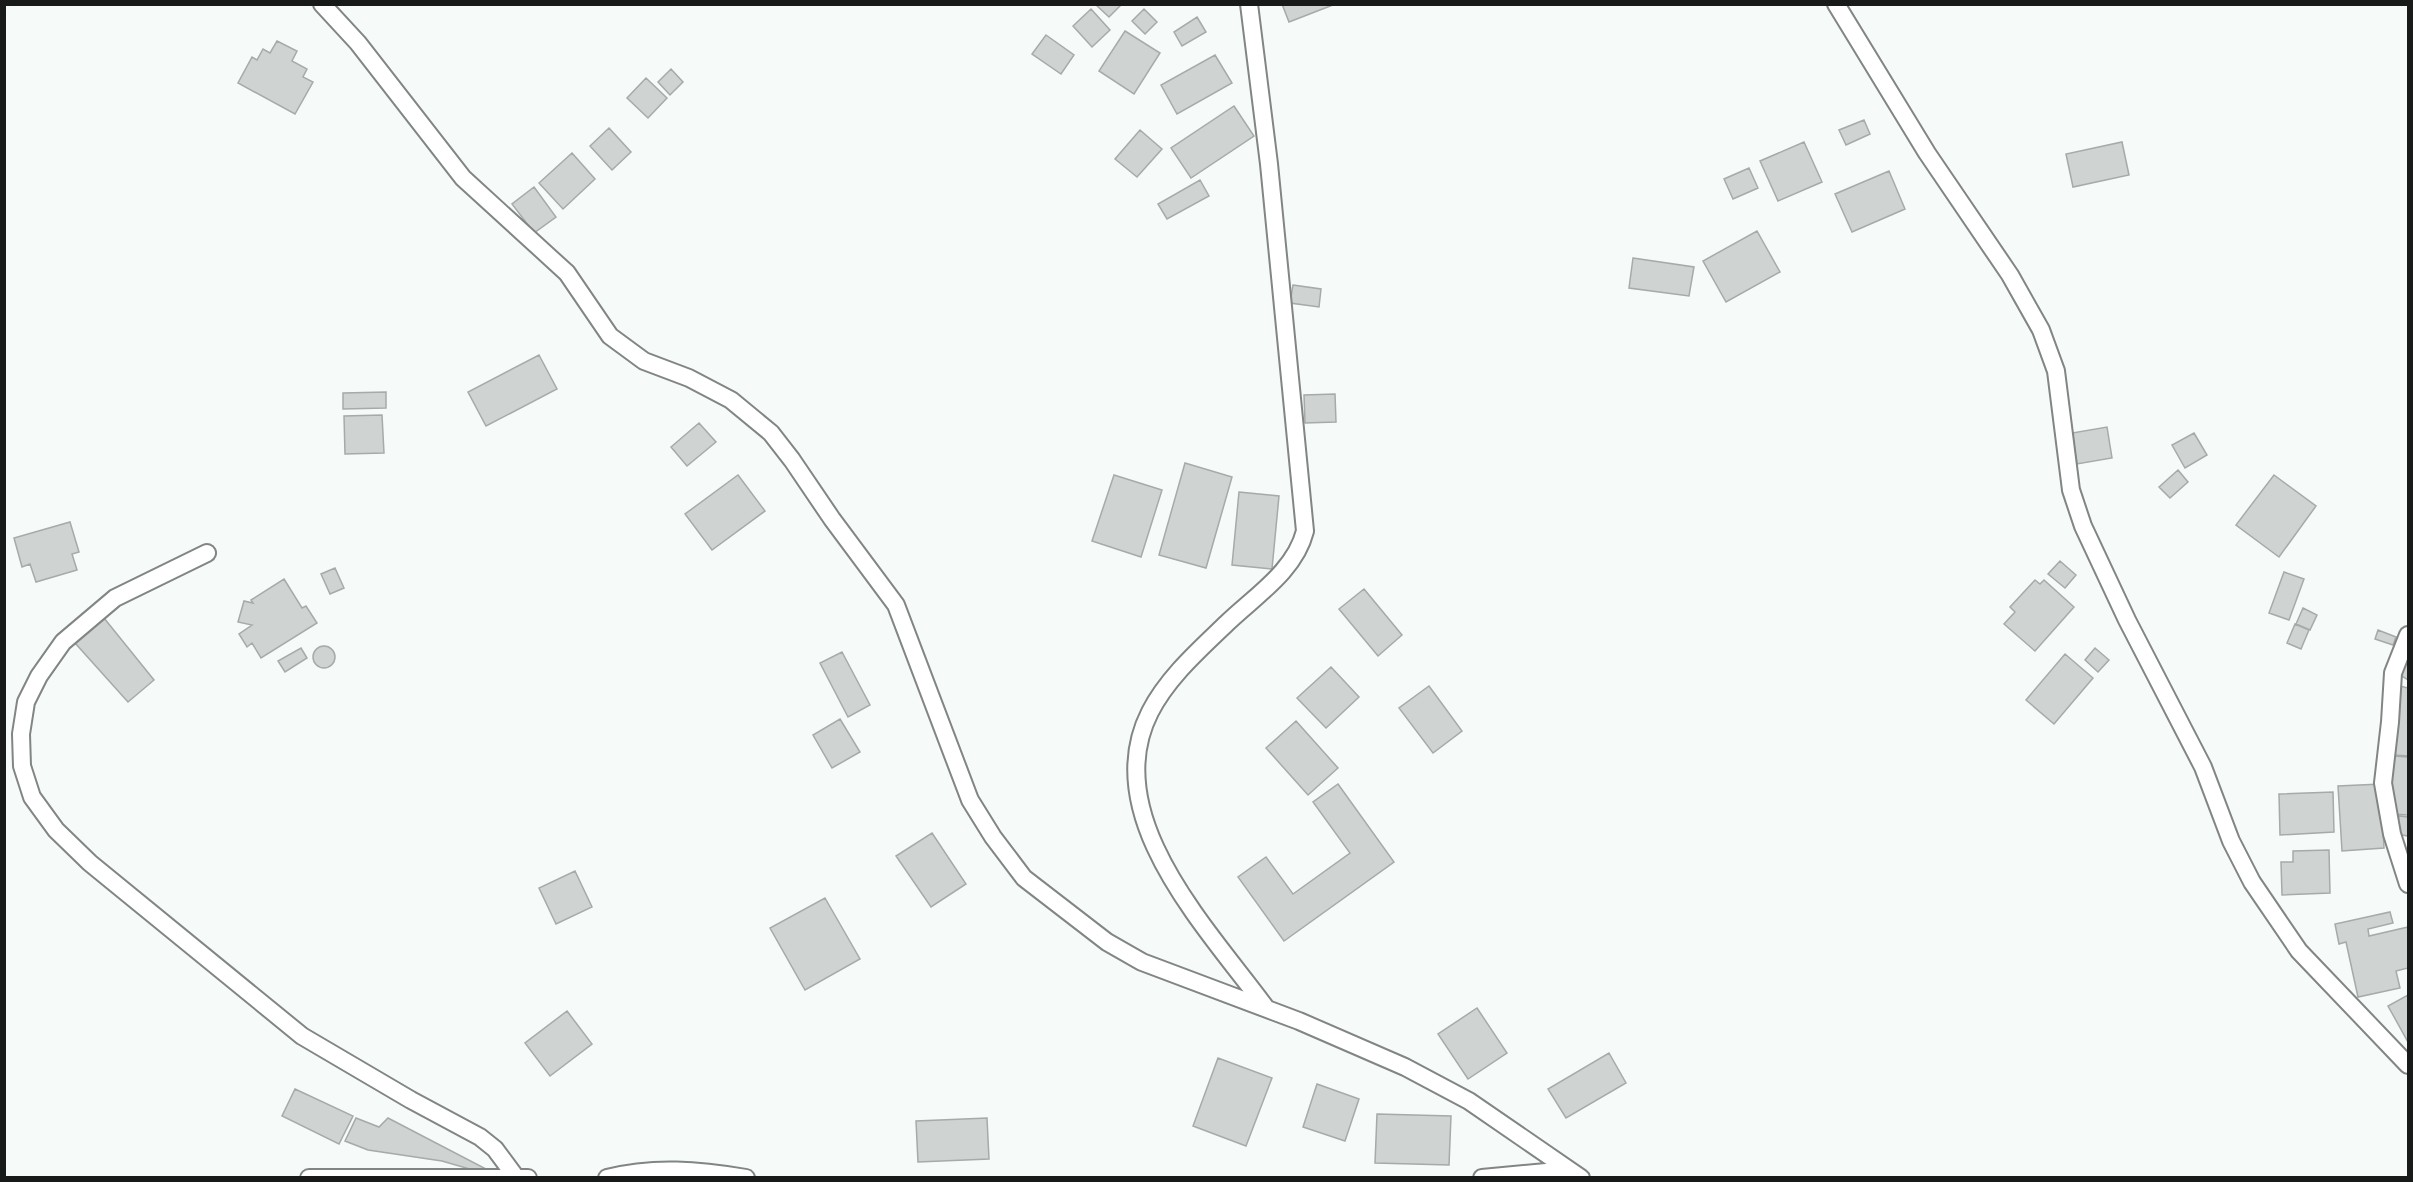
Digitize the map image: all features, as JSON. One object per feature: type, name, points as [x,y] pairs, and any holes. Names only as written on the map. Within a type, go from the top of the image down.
[{"type":"street","points":[[322,4],[358,43],[463,178],[567,273],[610,336],[644,361],[689,378],[731,400],[750,414],[778,442],[896,605],[970,800],[993,837],[1024,878],[1107,942],[1142,962],[1267,1009],[1406,1067],[1469,1101],[1564,1174]]},
{"type":"street","points":[[1249,4],[1266,130],[1305,531],[1301,546],[1281,573],[1191,658],[1150,712],[1140,738],[1137,788],[1142,815],[1156,853],[1179,890],[1267,1009]]},
{"type":"street","points":[[1836,4],[1927,153],[2010,275],[2041,330],[2056,371],[2070,481],[2083,526],[2127,620],[2204,767],[2231,841],[2252,882],[2299,951],[2409,1065]]},
{"type":"street","points":[[207,553],[115,598],[89,617],[63,642],[39,676],[26,702],[21,734],[22,766],[32,797],[56,830],[90,863],[302,1036],[411,1100],[480,1137],[495,1149],[521,1177]]},
{"type":"street","points":[[2409,635],[2393,674],[2383,783],[2392,834],[2409,884]]},
{"type":"street","points":[[608,1178],[648,1170],[677,1169],[746,1178]]},
{"type":"street","points":[[1482,1178],[1564,1174]]},
{"type":"street","points":[[309,1178],[521,1177]]},
{"type":"building","points":[[1095,4],[1121,4],[1121,5],[1109,17]]},
{"type":"building","points":[[1282,4],[1333,4],[1333,5],[1289,22]]},
{"type":"building","points":[[1091,9],[1110,30],[1092,47],[1073,26]]},
{"type":"building","points":[[1144,9],[1157,22],[1145,34],[1132,21]]},
{"type":"building","points":[[1197,17],[1206,32],[1182,46],[1174,32]]},
{"type":"building","points":[[1125,31],[1160,53],[1134,94],[1099,71]]},
{"type":"building","points":[[1046,35],[1074,55],[1061,74],[1032,54]]},
{"type":"building","points":[[277,41],[297,51],[292,61],[307,69],[303,77],[313,82],[295,114],[238,83],[252,57],[257,60],[263,49],[270,53]]},
{"type":"building","points":[[1215,55],[1232,83],[1177,114],[1161,85]]},
{"type":"building","points":[[671,69],[683,82],[670,95],[658,82]]},
{"type":"building","points":[[646,78],[667,98],[648,118],[627,98]]},
{"type":"building","points":[[1234,106],[1254,136],[1191,178],[1171,148]]},
{"type":"building","points":[[1864,120],[1870,134],[1846,145],[1839,130]]},
{"type":"building","points":[[609,128],[631,152],[612,170],[590,146]]},
{"type":"building","points":[[1140,130],[1162,149],[1137,177],[1115,159]]},
{"type":"building","points":[[1804,142],[1822,182],[1778,201],[1760,161]]},
{"type":"building","points":[[2122,142],[2129,175],[2073,187],[2066,154]]},
{"type":"building","points":[[572,153],[595,179],[563,209],[539,183]]},
{"type":"building","points":[[1749,168],[1758,188],[1733,199],[1724,179]]},
{"type":"building","points":[[1889,171],[1905,209],[1852,232],[1835,194]]},
{"type":"building","points":[[1200,180],[1209,196],[1167,219],[1158,204]]},
{"type":"building","points":[[534,187],[556,217],[534,233],[512,204]]},
{"type":"building","points":[[1757,231],[1780,272],[1726,302],[1703,261]]},
{"type":"building","points":[[1633,258],[1694,267],[1689,296],[1629,288]]},
{"type":"building","points":[[1293,285],[1321,289],[1319,307],[1290,303]]},
{"type":"building","points":[[539,355],[557,389],[486,426],[468,392]]},
{"type":"building","points":[[386,392],[386,408],[343,409],[343,393]]},
{"type":"building","points":[[1335,394],[1336,422],[1305,423],[1304,395]]},
{"type":"building","points":[[382,415],[384,453],[345,454],[344,416]]},
{"type":"building","points":[[699,423],[716,442],[687,466],[671,447]]},
{"type":"building","points":[[2107,427],[2112,458],[2077,464],[2072,433]]},
{"type":"building","points":[[2194,433],[2207,455],[2185,468],[2172,445]]},
{"type":"building","points":[[1185,463],[1232,477],[1206,568],[1159,555]]},
{"type":"building","points":[[2178,470],[2188,482],[2170,498],[2159,487]]},
{"type":"building","points":[[738,475],[765,511],[712,550],[685,514]]},
{"type":"building","points":[[1114,475],[1162,490],[1141,557],[1092,541]]},
{"type":"building","points":[[2274,475],[2316,506],[2279,557],[2236,525]]},
{"type":"building","points":[[1239,492],[1279,496],[1272,569],[1232,565]]},
{"type":"building","points":[[70,522],[79,552],[72,554],[77,570],[36,582],[30,564],[22,567],[14,538]]},
{"type":"building","points":[[2060,561],[2076,575],[2065,588],[2048,574]]},
{"type":"building","points":[[335,568],[344,588],[330,594],[321,574]]},
{"type":"building","points":[[2284,572],[2304,579],[2289,620],[2269,613]]},
{"type":"building","points":[[284,579],[302,608],[306,606],[317,623],[261,658],[252,643],[247,647],[239,634],[252,625],[238,622],[244,601],[253,603],[251,600]]},
{"type":"building","points":[[2035,580],[2040,584],[2044,580],[2074,607],[2035,651],[2004,624],[2015,612],[2010,607]]},
{"type":"building","points":[[1364,589],[1402,635],[1378,656],[1339,609]]},
{"type":"building","points":[[2303,608],[2317,615],[2310,630],[2296,624]]},
{"type":"building","points":[[104,618],[154,680],[128,702],[75,643]]},
{"type":"building","points":[[2295,624],[2309,630],[2301,649],[2287,643]]},
{"type":"building","points":[[2378,630],[2396,637],[2393,645],[2375,639]]},
{"type":"building","points":[[324,646],[332,649],[335,657],[332,665],[324,668],[316,665],[313,657],[316,649]]},
{"type":"building","points":[[301,648],[307,658],[285,672],[278,661]]},
{"type":"building","points":[[2095,648],[2109,660],[2098,672],[2085,660]]},
{"type":"building","points":[[842,652],[870,705],[848,717],[820,663]]},
{"type":"building","points":[[2065,654],[2093,678],[2054,724],[2026,700]]},
{"type":"building","points":[[2408,660],[2408,680],[2400,675]]},
{"type":"building","points":[[1331,667],[1359,697],[1326,728],[1297,698]]},
{"type":"building","points":[[1429,686],[1462,731],[1433,753],[1399,708]]},
{"type":"building","points":[[2400,686],[2408,688],[2408,756],[2393,755]]},
{"type":"building","points":[[840,719],[860,752],[832,768],[813,735]]},
{"type":"building","points":[[1296,721],[1338,768],[1308,795],[1266,748]]},
{"type":"building","points":[[2393,756],[2408,757],[2408,815],[2392,814],[2390,788]]},
{"type":"building","points":[[1338,784],[1394,862],[1284,941],[1238,877],[1266,857],[1293,894],[1350,853],[1313,802]]},
{"type":"building","points":[[2381,784],[2384,848],[2342,851],[2338,786]]},
{"type":"building","points":[[2333,792],[2334,832],[2280,835],[2279,794]]},
{"type":"building","points":[[2399,816],[2408,817],[2408,836],[2396,834]]},
{"type":"building","points":[[932,833],[966,884],[931,907],[896,856]]},
{"type":"building","points":[[2329,850],[2330,893],[2282,895],[2281,862],[2293,862],[2293,851]]},
{"type":"building","points":[[575,871],[592,907],[556,924],[539,888]]},
{"type":"building","points":[[825,898],[860,959],[805,990],[770,928]]},
{"type":"building","points":[[2390,912],[2393,923],[2368,929],[2369,936],[2408,927],[2408,968],[2396,971],[2400,988],[2358,997],[2346,942],[2339,944],[2335,924]]},
{"type":"building","points":[[2408,995],[2408,1042],[2388,1006]]},
{"type":"building","points":[[1477,1008],[1507,1053],[1468,1079],[1438,1034]]},
{"type":"building","points":[[567,1011],[592,1044],[550,1076],[525,1043]]},
{"type":"building","points":[[1609,1053],[1626,1083],[1566,1118],[1548,1089]]},
{"type":"building","points":[[1218,1058],[1272,1078],[1246,1146],[1193,1126]]},
{"type":"building","points":[[1317,1084],[1359,1099],[1345,1141],[1303,1127]]},
{"type":"building","points":[[295,1089],[353,1116],[339,1144],[282,1116]]},
{"type":"building","points":[[1377,1114],[1451,1116],[1449,1165],[1375,1163]]},
{"type":"building","points":[[356,1118],[379,1127],[388,1118],[486,1169],[483,1173],[442,1161],[368,1150],[345,1141]]},
{"type":"building","points":[[987,1118],[989,1159],[918,1162],[916,1121]]}]
